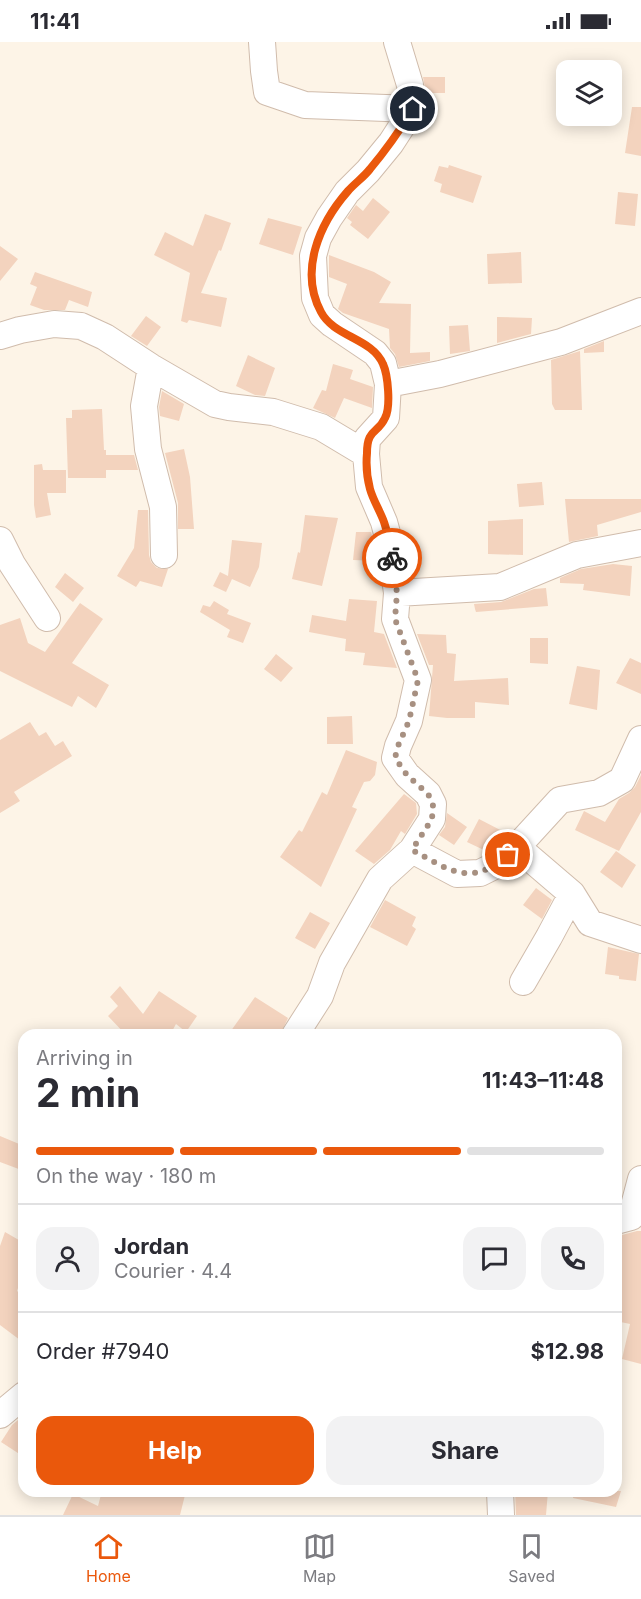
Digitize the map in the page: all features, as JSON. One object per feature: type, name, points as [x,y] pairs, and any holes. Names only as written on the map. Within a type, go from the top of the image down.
[{"type":"street","points":[[262,42],[267,92],[305,105],[413,109]]},
{"type":"street","points":[[299,1029],[320,996],[332,963],[370,893],[380,879],[412,850],[432,819],[433,804],[428,794],[407,775],[395,758],[409,721],[418,680],[395,619],[397,593],[391,548],[384,522],[369,487],[367,439],[386,418],[388,384],[383,363],[375,353],[322,315],[315,298],[313,256],[318,238],[329,218],[347,192],[391,143],[413,109],[410,85],[397,42]]},
{"type":"street","points":[[388,384],[440,374],[561,342],[641,311]]},
{"type":"street","points":[[0,336],[54,324],[81,326],[105,337],[215,404],[273,412],[321,427],[366,454]]},
{"type":"street","points":[[151,367],[144,406],[148,449],[163,507],[164,555]]},
{"type":"street","points":[[0,540],[12,564],[47,618]]},
{"type":"street","points":[[397,593],[500,587],[577,555],[641,543]]},
{"type":"street","points":[[412,850],[457,874],[480,873],[498,864],[517,847],[560,800],[599,793],[622,780],[641,739]]},
{"type":"street","points":[[517,847],[572,894],[591,923],[641,940]]},
{"type":"street","points":[[523,982],[572,894]]},
{"type":"street","points":[[622,1219],[631,1217],[641,1179]]},
{"type":"street","points":[[0,1415],[18,1400]]},
{"type":"street","points":[[500,1497],[501,1515]]},
{"type":"building","points":[[423,77],[445,77],[445,93],[426,93]]},
{"type":"building","points":[[632,107],[641,107],[641,156],[625,153]]},
{"type":"building","points":[[449,165],[482,176],[473,203],[440,192],[442,184],[434,181],[439,166],[448,168]]},
{"type":"building","points":[[618,192],[638,194],[635,226],[615,224]]},
{"type":"building","points":[[373,198],[390,212],[368,239],[350,225],[352,222],[347,218],[356,205],[363,211]]},
{"type":"building","points":[[205,214],[231,223],[221,251],[219,250],[201,293],[227,298],[221,327],[189,320],[187,323],[181,321],[190,273],[154,255],[165,232],[193,246]]},
{"type":"building","points":[[268,218],[302,227],[293,255],[259,244]]},
{"type":"building","points":[[0,246],[18,259],[0,281]]},
{"type":"building","points":[[521,252],[522,283],[488,284],[487,254]]},
{"type":"building","points":[[329,255],[374,272],[391,282],[379,303],[411,304],[410,353],[430,352],[430,361],[399,367],[395,354],[390,348],[389,329],[343,313],[338,309],[347,284],[329,277]]},
{"type":"building","points":[[35,272],[92,292],[88,307],[69,300],[65,310],[44,310],[30,305],[37,287],[30,284]]},
{"type":"building","points":[[146,316],[161,327],[147,346],[131,336]]},
{"type":"building","points":[[497,317],[532,318],[531,334],[497,343]]},
{"type":"building","points":[[468,325],[470,351],[450,354],[449,326]]},
{"type":"building","points":[[604,341],[604,352],[584,353],[584,349]]},
{"type":"building","points":[[580,351],[582,410],[555,410],[552,404],[551,360]]},
{"type":"building","points":[[248,355],[275,368],[265,396],[255,395],[236,386]]},
{"type":"building","points":[[333,364],[353,370],[350,379],[373,387],[372,408],[344,398],[335,418],[313,408],[322,390],[326,391]]},
{"type":"building","points":[[162,391],[184,404],[179,421],[160,416]]},
{"type":"building","points":[[102,409],[106,455],[134,455],[138,470],[106,470],[106,478],[68,478],[66,418],[72,418],[72,410]]},
{"type":"building","points":[[184,449],[190,477],[194,529],[178,529],[178,503],[165,453]]},
{"type":"building","points":[[42,464],[43,470],[66,470],[66,493],[47,493],[51,515],[36,518],[34,465]]},
{"type":"building","points":[[542,482],[544,505],[519,507],[517,484]]},
{"type":"building","points":[[565,499],[641,499],[641,512],[597,525],[598,536],[569,542]]},
{"type":"building","points":[[138,510],[148,510],[151,562],[157,568],[168,569],[162,587],[140,581],[136,587],[117,576],[134,548]]},
{"type":"building","points":[[305,515],[338,518],[322,586],[292,579],[298,552],[300,553]]},
{"type":"building","points":[[523,519],[523,555],[488,554],[488,521]]},
{"type":"building","points":[[356,532],[371,532],[378,561],[353,560]]},
{"type":"building","points":[[232,540],[262,543],[259,567],[250,587],[232,579],[226,592],[213,586],[220,572],[228,576]]},
{"type":"building","points":[[613,564],[632,566],[630,596],[583,590],[584,584],[560,583],[560,578],[581,569]]},
{"type":"building","points":[[65,573],[84,588],[73,602],[55,587]]},
{"type":"building","points":[[546,588],[548,606],[476,612],[475,609],[474,604],[501,602],[534,589]]},
{"type":"building","points":[[349,599],[377,601],[374,632],[384,634],[397,668],[363,665],[365,653],[345,651],[346,639],[309,632],[312,615],[346,621]]},
{"type":"building","points":[[214,601],[229,610],[227,614],[251,623],[243,643],[227,637],[230,630],[200,612],[203,605],[210,607]]},
{"type":"building","points":[[80,603],[103,619],[72,663],[109,685],[96,708],[78,696],[72,707],[0,671],[0,625],[20,618],[28,643],[45,652]]},
{"type":"building","points":[[417,634],[446,635],[447,653],[456,654],[454,681],[508,678],[509,705],[475,702],[475,718],[429,716],[433,665],[429,665]]},
{"type":"building","points":[[530,638],[548,638],[548,664],[530,663]]},
{"type":"building","points":[[276,654],[293,668],[281,682],[264,669]]},
{"type":"building","points":[[630,658],[641,663],[641,694],[616,683]]},
{"type":"building","points":[[577,666],[600,670],[597,710],[569,704]]},
{"type":"building","points":[[352,716],[353,744],[327,744],[327,717]]},
{"type":"building","points":[[30,722],[39,736],[46,732],[55,746],[63,741],[72,756],[14,792],[20,801],[0,813],[0,740]]},
{"type":"building","points":[[346,750],[377,762],[375,775],[370,781],[364,782],[352,807],[357,809],[321,887],[280,857],[299,830],[302,832],[322,792],[327,795]]},
{"type":"building","points":[[641,775],[641,812],[619,851],[575,830],[584,811],[605,822],[619,799],[635,787]]},
{"type":"building","points":[[404,794],[416,803],[417,814],[405,834],[401,831],[390,850],[374,864],[355,851]]},
{"type":"building","points":[[447,813],[467,827],[454,845],[439,835],[445,827]]},
{"type":"building","points":[[479,819],[508,834],[488,852],[467,842]]},
{"type":"building","points":[[616,851],[636,865],[622,888],[600,872]]},
{"type":"building","points":[[536,888],[552,900],[542,919],[523,905]]},
{"type":"building","points":[[385,900],[416,917],[412,926],[416,929],[407,946],[370,927]]},
{"type":"building","points":[[310,912],[330,923],[315,949],[295,938]]},
{"type":"building","points":[[608,947],[639,954],[636,981],[605,974]]},
{"type":"building","points":[[120,986],[143,1014],[159,991],[197,1016],[188,1029],[182,1029],[176,1024],[173,1029],[120,1029],[108,1016],[118,1006],[110,997]]},
{"type":"building","points":[[255,997],[288,1018],[283,1029],[232,1029]]},
{"type":"building","points":[[0,1136],[18,1144],[18,1169],[0,1162]]},
{"type":"building","points":[[641,1231],[641,1364],[622,1359],[630,1324],[622,1322],[622,1235]]},
{"type":"building","points":[[5,1232],[18,1240],[18,1338],[0,1325],[0,1246]]},
{"type":"building","points":[[18,1420],[18,1453],[1,1442]]},
{"type":"building","points":[[72,1497],[79,1497],[98,1506],[100,1497],[184,1497],[180,1515],[63,1515]]},
{"type":"building","points":[[515,1497],[548,1497],[546,1515],[516,1515]]},
{"type":"building","points":[[573,1497],[619,1497],[616,1507]]},
{"type":"way so far","points":[[392,558],[397,593],[395,619],[418,680],[409,721],[395,758],[407,775],[428,794],[433,804],[432,819],[412,850],[457,874],[480,873],[498,864],[508,855]]},
{"type":"route","points":[[392,558],[384,522],[369,487],[366,454],[367,439],[386,418],[388,384],[383,363],[375,353],[322,315],[315,298],[313,256],[318,238],[329,218],[347,192],[391,143],[413,109]]}]
